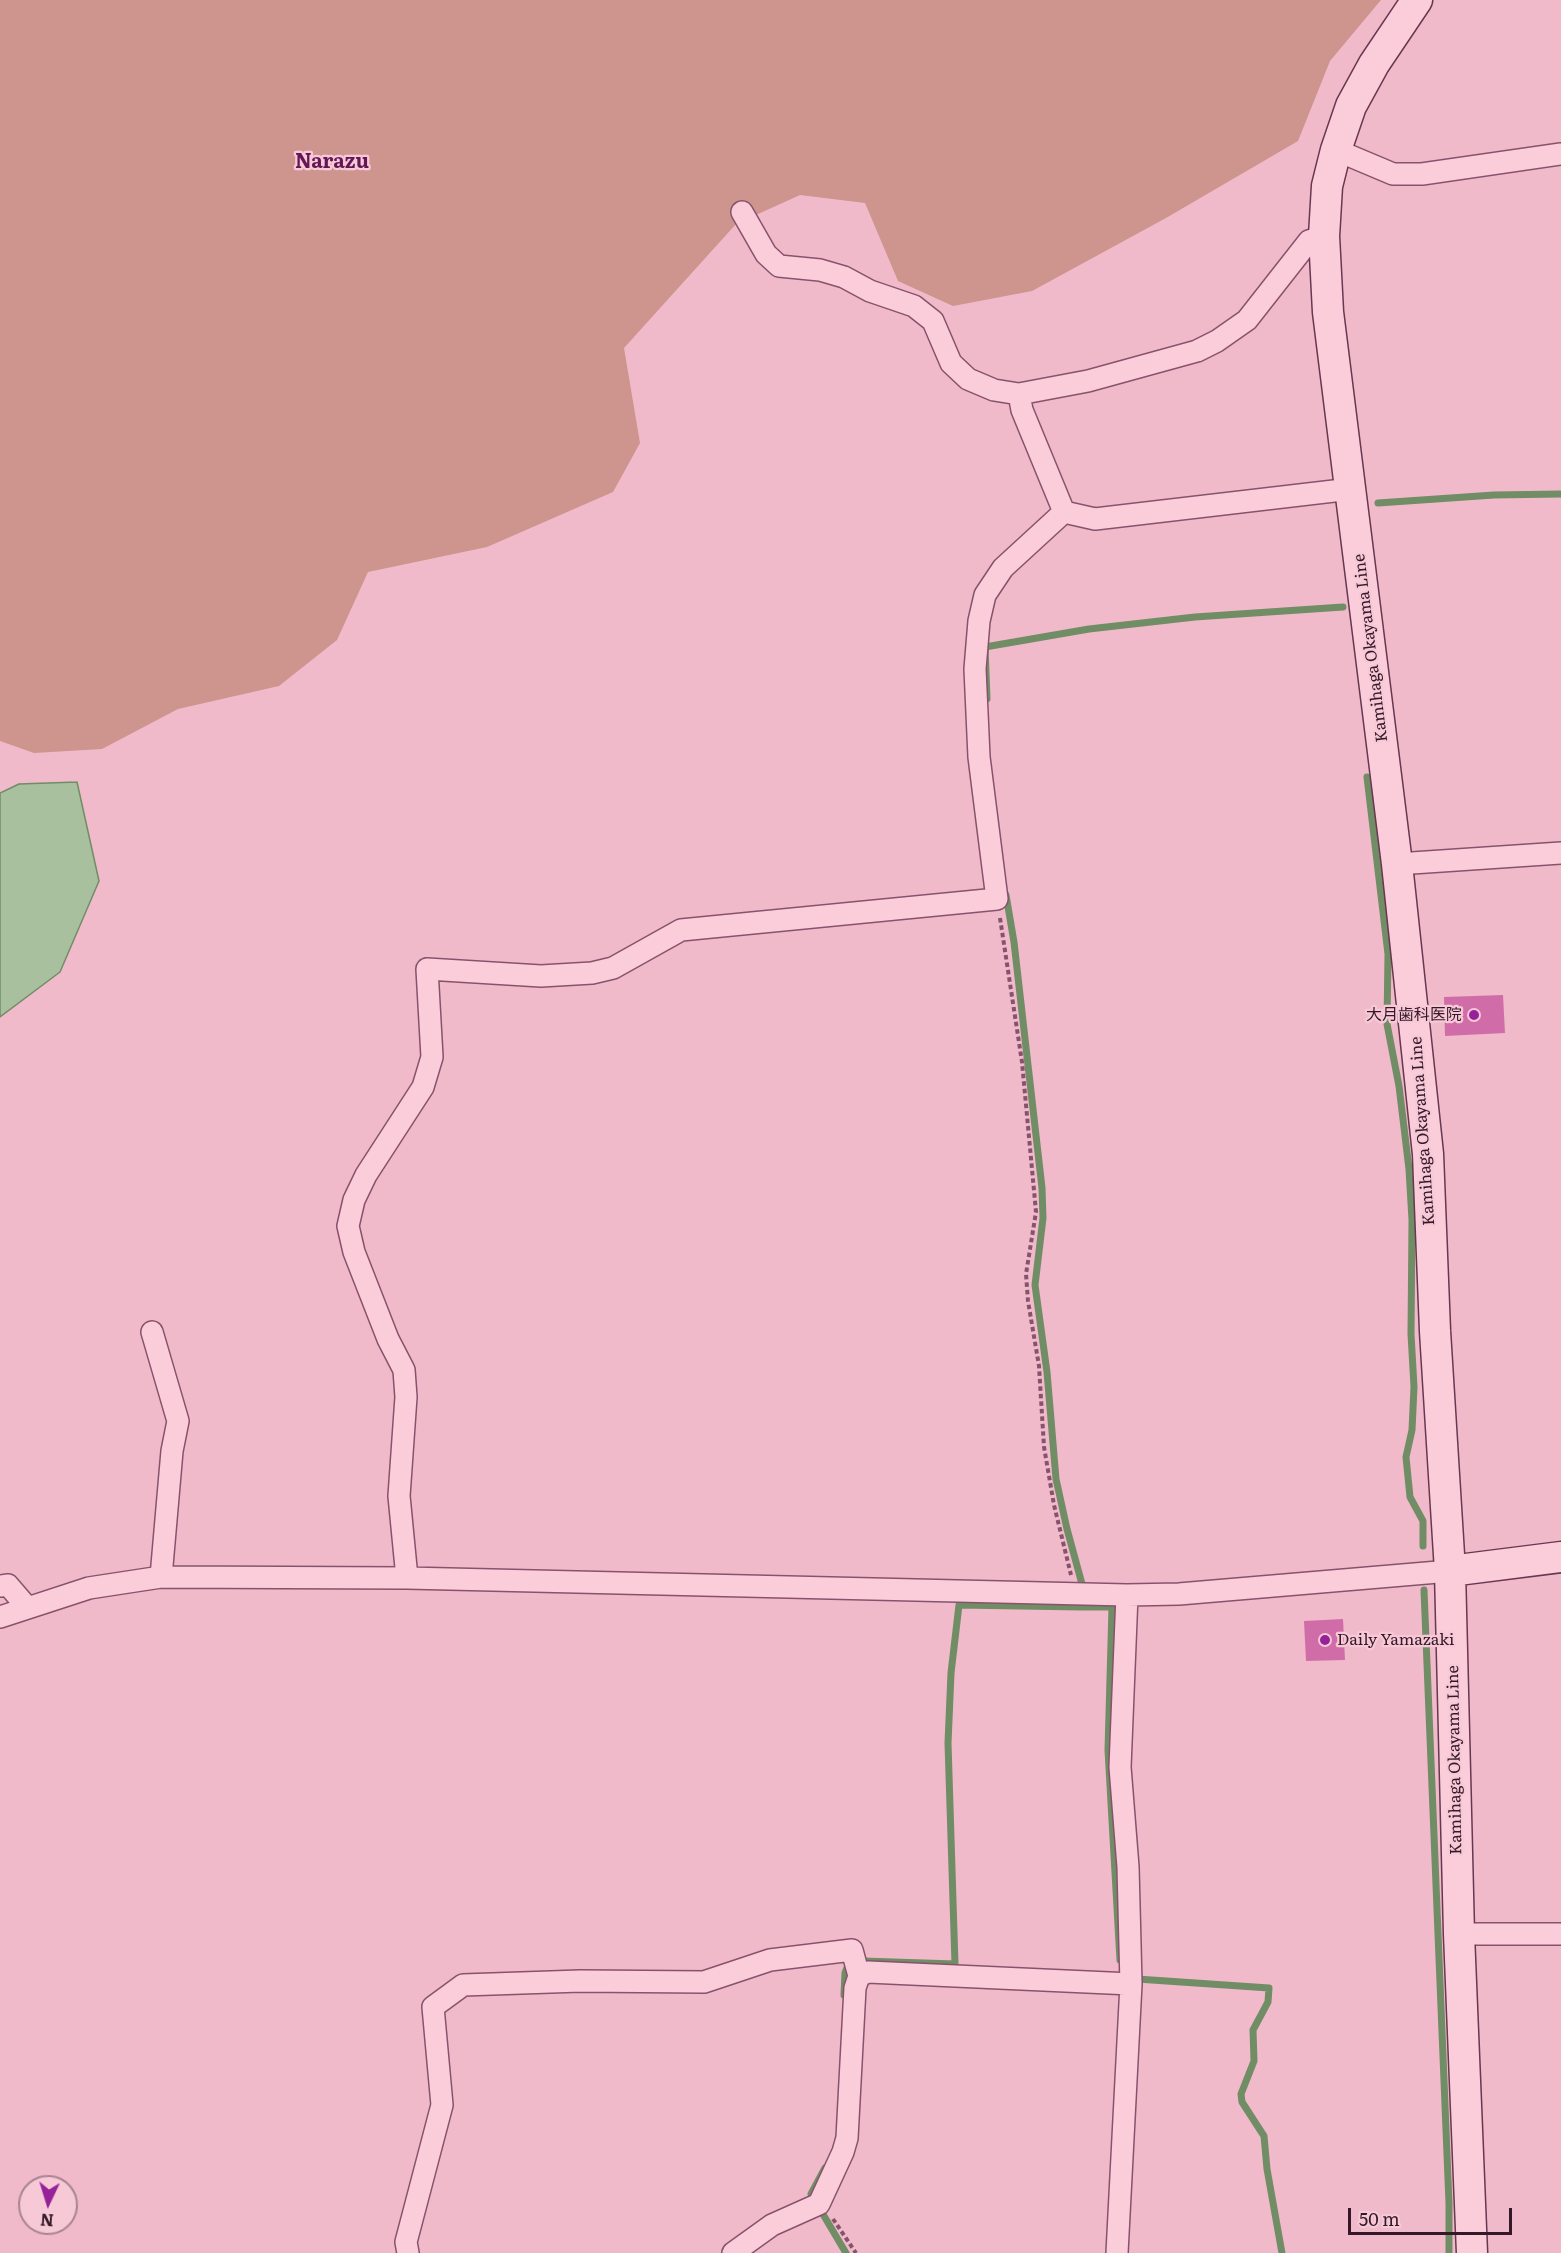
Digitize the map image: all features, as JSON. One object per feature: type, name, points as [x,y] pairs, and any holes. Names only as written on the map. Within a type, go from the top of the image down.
[{"type":"main road","name":"Kamihaga Okayama Line","points":[[1417,0],[1374,64],[1351,106],[1327,186],[1324,236],[1328,312],[1352,489],[1397,864],[1428,1154],[1435,1331],[1450,1571],[1459,1934],[1472,2253]]},
{"type":"main road","points":[[1450,1571],[1561,1557]]},
{"type":"street","points":[[1336,150],[1393,174],[1422,174],[1561,154]]},
{"type":"street","points":[[742,212],[766,254],[779,266],[820,270],[844,277],[870,291],[914,306],[933,321],[951,363],[968,379],[994,390],[1019,394],[1088,381],[1197,351],[1217,341],[1247,320],[1309,241],[1324,236]]},
{"type":"street","points":[[1019,394],[1022,410],[1064,512]]},
{"type":"street","points":[[1064,512],[1095,519],[1352,489]]},
{"type":"street","points":[[407,1578],[399,1496],[406,1397],[404,1370],[388,1339],[371,1296],[354,1252],[348,1226],[354,1200],[366,1175],[423,1087],[432,1057],[427,969],[541,976],[592,973],[613,968],[681,930],[997,899],[979,756],[975,669],[979,621],[985,595],[1003,568],[1064,512]]},
{"type":"street","points":[[1397,864],[1561,853]]},
{"type":"street","points":[[152,1332],[178,1421],[171,1451],[161,1577]]},
{"type":"street","points":[[0,1617],[89,1588],[161,1577],[407,1578],[1127,1595],[1179,1594],[1450,1571]]},
{"type":"street","points":[[0,1586],[8,1585],[27,1607]]},
{"type":"street","points":[[1117,2253],[1131,1984],[1128,1867],[1120,1767],[1127,1595]]},
{"type":"street","points":[[1459,1934],[1561,1934]]},
{"type":"street","points":[[408,2253],[406,2242],[442,2105],[433,2007],[463,1985],[580,1981],[704,1982],[770,1960],[852,1950],[857,1967],[848,2138],[818,2204],[771,2225],[733,2253]]},
{"type":"street","points":[[857,1967],[868,1972],[1131,1984]]},
{"type":"path","points":[[997,899],[1022,1062],[1036,1212],[1026,1274],[1039,1366],[1044,1447],[1054,1505],[1075,1593]]},
{"type":"path","points":[[818,2204],[856,2253]]},
{"type":"shaded area","points":[[0,0],[1381,0],[1330,61],[1298,141],[1166,218],[1032,291],[953,306],[898,281],[865,203],[800,195],[736,224],[624,348],[640,443],[613,492],[487,547],[368,572],[337,640],[279,686],[178,709],[102,749],[34,753],[0,741]]},
{"type":"shaded area","points":[[77,782],[99,881],[60,972],[0,1017],[0,793],[19,784]]},
{"type":"building","name":"大月歯科医院","points":[[1503,995],[1505,1033],[1445,1036],[1444,997]]},
{"type":"building","name":"Daily Yamazaki","points":[[1343,1619],[1345,1660],[1306,1661],[1304,1621]]},
{"type":"waterway","points":[[1378,503],[1494,495],[1561,494]]},
{"type":"waterway","points":[[987,699],[985,647],[1089,629],[1195,617],[1343,607]]},
{"type":"waterway","points":[[1367,777],[1388,954],[1387,1024],[1399,1086],[1409,1169],[1412,1220],[1411,1334],[1414,1387],[1412,1430],[1406,1457],[1410,1497],[1423,1521],[1423,1546]]},
{"type":"waterway","points":[[1006,895],[1014,942],[1042,1188],[1043,1218],[1035,1285],[1047,1372],[1056,1479],[1082,1584]]},
{"type":"waterway","points":[[1424,1590],[1449,2203],[1449,2253]]},
{"type":"waterway","points":[[844,1995],[845,1973],[848,1965],[863,1961],[955,1964],[948,1743],[951,1673],[959,1605],[1081,1607],[1081,1605]]},
{"type":"waterway","points":[[1081,1607],[1112,1607],[1108,1750],[1120,1960]]},
{"type":"waterway","points":[[1137,1979],[1269,1988],[1268,2002],[1253,2030],[1254,2061],[1241,2094],[1242,2102],[1264,2136],[1267,2169],[1282,2253]]},
{"type":"waterway","points":[[825,2168],[811,2194],[846,2253]]},
{"type":"place","name":"大月歯科医院","points":[[1474,1015]]},
{"type":"place","name":"Daily Yamazaki","points":[[1325,1640]]},
{"type":"district","name":"Narazu","points":[[332,162]]}]
